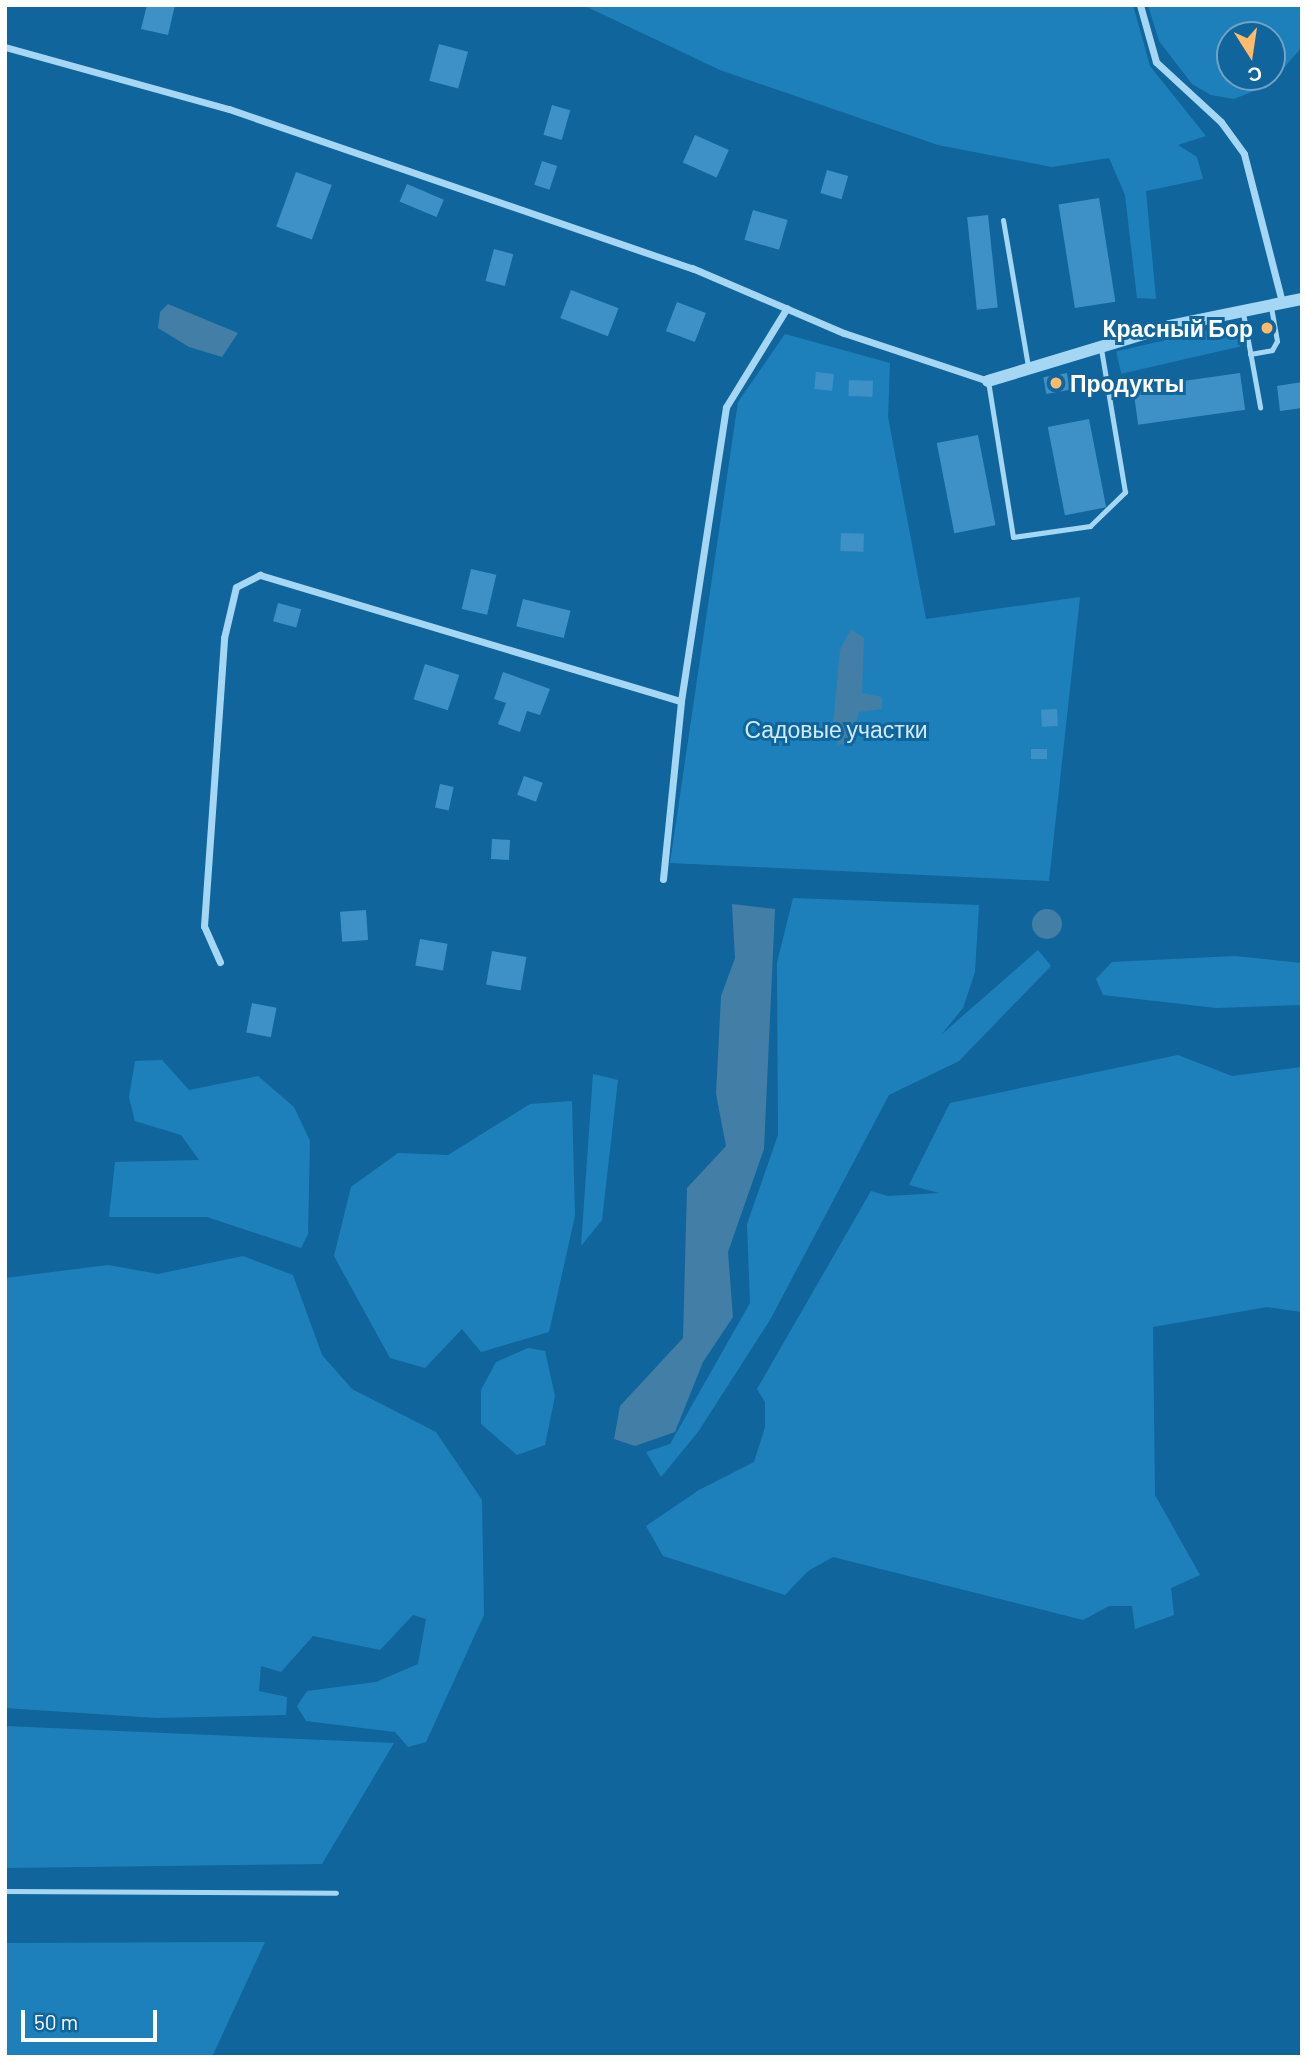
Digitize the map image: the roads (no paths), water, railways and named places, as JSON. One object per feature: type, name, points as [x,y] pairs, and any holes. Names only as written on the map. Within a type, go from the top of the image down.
[{"type":"street","points":[[1140,5],[1156,61],[1221,122],[1244,154],[1276,303]]},
{"type":"street","points":[[5,47],[229,109],[692,268],[787,309],[988,381],[1100,345],[1243,310],[1302,299]]},
{"type":"street","points":[[663,879],[681,701],[726,407],[787,309]]},
{"type":"street","points":[[220,962],[204,926],[224,638],[236,587],[260,575],[681,701]]},
{"type":"lane","points":[[1003,220],[1028,366]]},
{"type":"lane","points":[[1251,354],[1272,350],[1277,341],[1276,303]]},
{"type":"lane","points":[[1243,310],[1260,407]]},
{"type":"lane","points":[[988,381],[1013,537],[1090,526],[1125,492],[1100,345]]},
{"type":"lane","points":[[5,1891],[336,1893]]},
{"type":"place","name":"Красный Бор","points":[[1267,328]]},
{"type":"place","name":"Продукты","points":[[1056,383]]},
{"type":"park label","name":"Садовые участки","points":[[836,729]]}]
